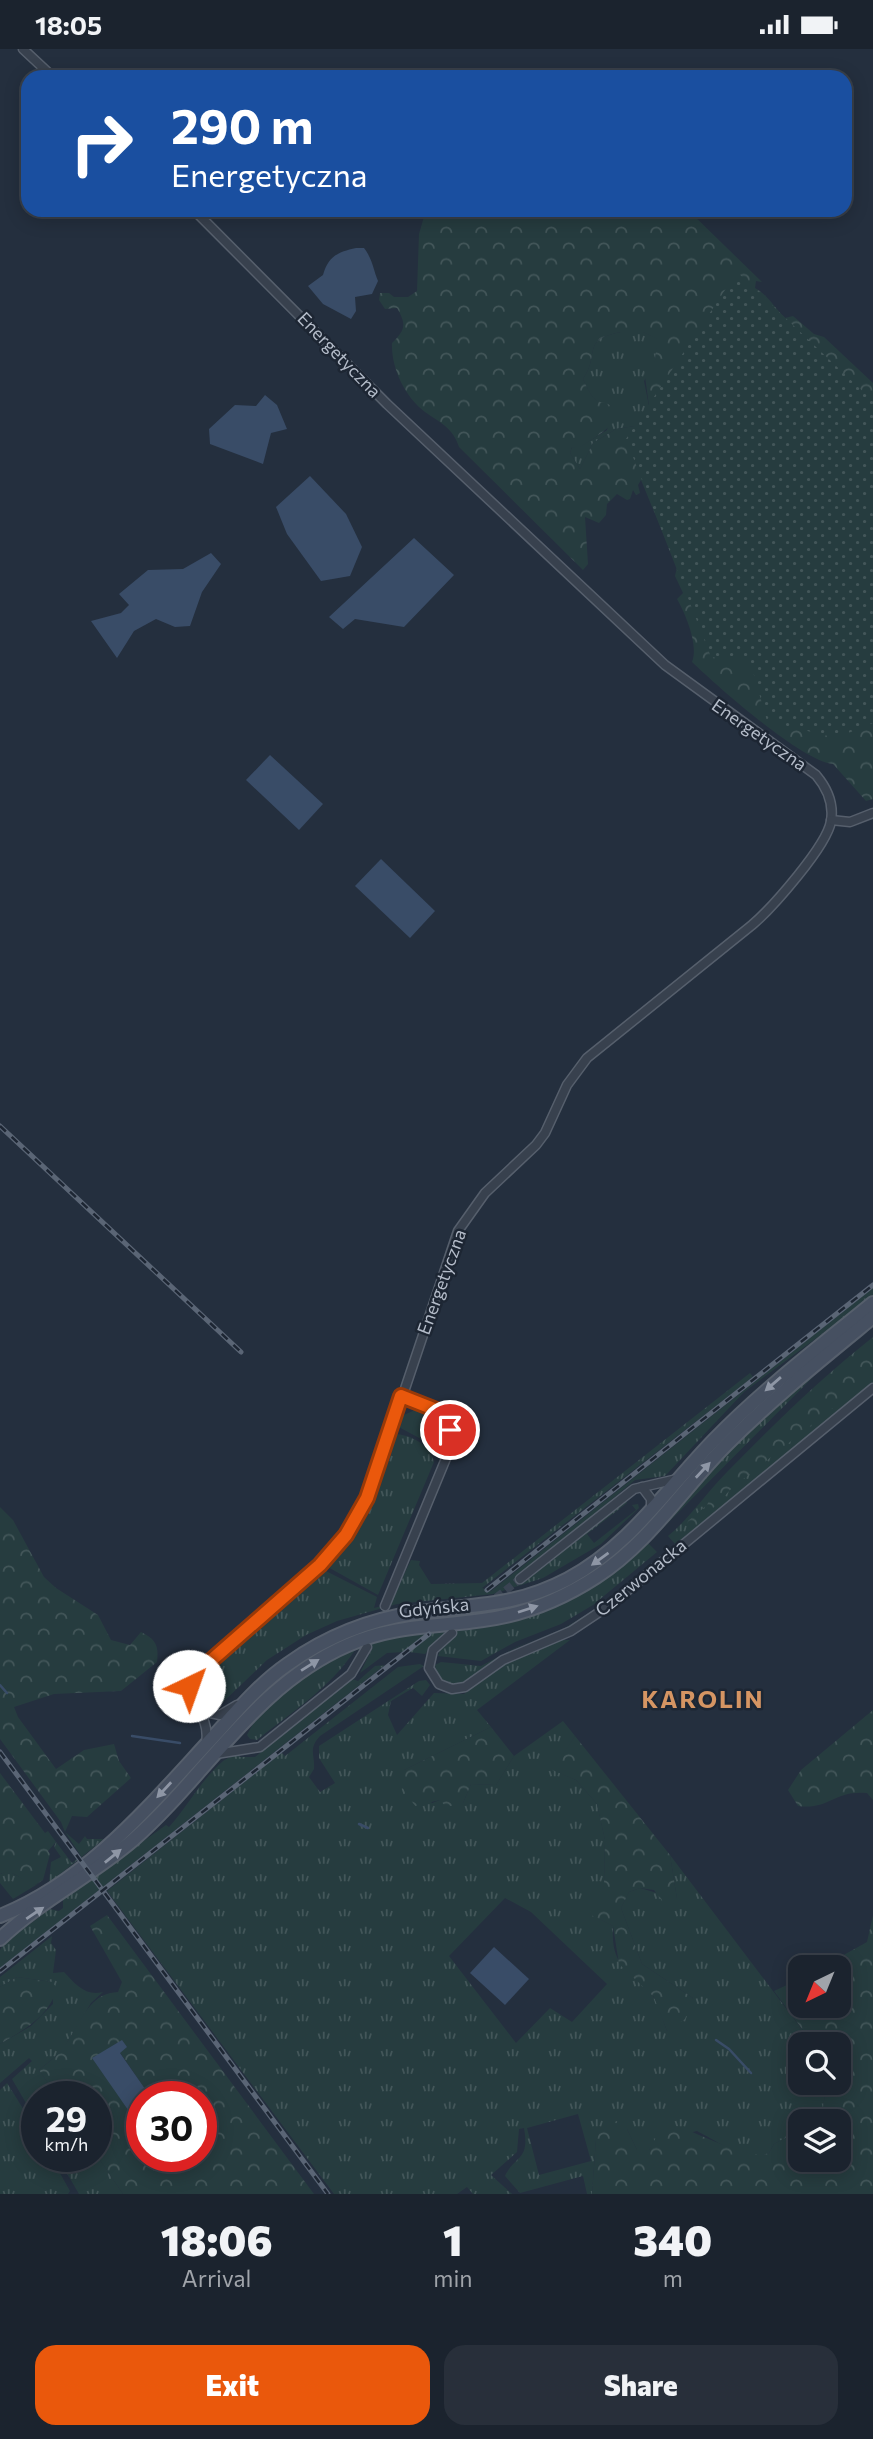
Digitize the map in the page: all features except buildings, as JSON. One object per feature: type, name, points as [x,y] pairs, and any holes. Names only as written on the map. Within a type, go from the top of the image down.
[{"type":"main road","name":"Gdyńska","points":[[0,1939],[132,1840],[210,1749],[249,1698],[299,1656],[358,1627],[416,1613],[499,1604],[550,1588],[608,1553],[650,1513],[753,1402],[873,1303]]},
{"type":"main road","name":"Gdyńska","points":[[0,1916],[28,1903],[120,1836],[210,1749],[241,1725],[295,1675],[348,1644],[406,1627],[482,1620],[519,1612],[555,1599],[601,1574],[642,1540],[706,1466],[751,1420],[873,1317]]},
{"type":"street","points":[[23,49],[45,70]]},
{"type":"street","name":"Energetyczna","points":[[201,217],[387,404],[665,665],[816,775],[829,795],[831,820],[824,839],[763,916],[579,1066],[567,1085],[545,1133],[476,1204],[450,1248],[367,1498],[355,1522],[329,1556],[191,1681],[189,1695],[208,1726],[210,1749]]},
{"type":"street","points":[[831,820],[850,823],[873,813]]},
{"type":"street","name":"Czerwonacka","points":[[452,1633],[435,1648],[429,1664],[439,1684],[457,1689],[465,1687],[519,1652],[577,1628],[610,1605],[873,1388]]},
{"type":"street","points":[[385,1606],[447,1456],[451,1438],[447,1422],[439,1411],[401,1396]]},
{"type":"street","points":[[520,1579],[632,1491],[680,1478]]},
{"type":"street","points":[[642,1487],[652,1501],[650,1513]]},
{"type":"street","points":[[210,1749],[248,1750],[261,1747],[340,1684],[357,1666],[367,1647]]},
{"type":"street","points":[[201,1711],[220,1715],[249,1698]]},
{"type":"street","points":[[241,1725],[240,1739],[248,1750]]},
{"type":"green space","points":[[424,217],[695,217],[762,282],[756,281],[755,288],[785,318],[793,316],[814,334],[824,337],[873,383],[873,799],[866,801],[833,764],[819,760],[781,737],[692,662],[692,638],[677,599],[683,593],[675,576],[677,567],[641,480],[638,485],[640,493],[636,495],[633,490],[627,500],[617,494],[607,504],[606,515],[599,523],[585,517],[588,564],[583,570],[459,447],[450,430],[418,406],[401,381],[392,353],[392,343],[403,327],[402,319],[397,308],[385,309],[379,300],[380,293],[408,297],[417,291],[419,234]],"holes":[[[621,332],[643,332],[657,339],[655,361],[644,369],[649,406],[636,418],[635,426],[616,429],[593,443],[580,469],[570,453],[572,447],[578,449],[602,432],[612,423],[618,410],[595,400],[583,379],[591,362],[593,349],[600,339]]]},
{"type":"green space","points":[[737,272],[873,401],[873,490],[868,495],[873,515],[873,723],[836,738],[767,721],[750,661],[711,657],[626,439]]},
{"type":"green space","points":[[621,332],[643,332],[658,339],[655,361],[644,381],[649,406],[635,426],[616,429],[593,443],[580,469],[570,453],[572,447],[578,448],[607,430],[612,406],[597,401],[583,379],[591,362],[593,349],[600,339]]},
{"type":"green space","points":[[873,1288],[873,1296],[744,1392],[665,1476],[635,1480],[517,1578],[525,1581],[626,1501],[627,1503],[587,1534],[594,1543],[636,1510],[632,1505],[638,1504],[639,1508],[601,1544],[543,1578],[493,1594],[397,1604],[337,1621],[306,1635],[267,1660],[220,1705],[209,1700],[202,1703],[197,1698],[196,1685],[233,1648],[322,1569],[377,1597],[374,1608],[390,1604],[411,1560],[420,1561],[419,1565],[431,1584],[482,1583],[750,1373],[753,1377],[482,1588],[491,1591]]},
{"type":"green space","points":[[873,1337],[873,1383],[676,1545],[668,1536],[719,1480],[798,1402]]},
{"type":"green space","points":[[873,1346],[873,1376],[732,1488],[695,1527],[686,1530],[688,1521],[707,1505],[716,1487],[807,1397]]},
{"type":"green space","points":[[814,1376],[648,1543],[657,1552],[593,1605],[561,1624],[515,1642],[481,1661],[438,1656],[440,1650],[457,1635],[448,1631],[425,1654],[409,1652],[431,1635],[428,1634],[404,1652],[387,1653],[360,1673],[373,1647],[355,1650],[334,1676],[297,1709],[257,1740],[250,1739],[247,1735],[257,1716],[305,1674],[354,1648],[396,1635],[479,1626],[625,1562],[649,1541],[744,1435],[796,1388]]},
{"type":"green space","points":[[415,1410],[428,1412],[440,1422],[421,1439],[397,1426],[404,1415]]},
{"type":"green space","points":[[394,1434],[419,1442],[429,1450],[434,1462],[378,1595],[326,1566],[360,1520],[382,1471]]},
{"type":"green space","points":[[0,1507],[13,1520],[44,1577],[98,1615],[111,1640],[130,1645],[141,1632],[150,1637],[157,1647],[157,1662],[121,1691],[54,1694],[14,1707],[18,1717],[56,1769],[84,1750],[114,1744],[119,1761],[131,1778],[87,1817],[72,1816],[65,1832],[61,1822],[0,1739]]},
{"type":"green space","points":[[662,1557],[610,1601],[563,1629],[596,1609]]},
{"type":"green space","points":[[562,1640],[570,1640],[477,1710],[491,1727],[404,1770],[432,1803],[440,1800],[463,1803],[471,1784],[496,1785],[514,1756],[563,1721],[575,1736],[553,1770],[576,1780],[597,1804],[605,1840],[604,1886],[590,1914],[613,1926],[613,1942],[620,1962],[655,1999],[667,2031],[693,1998],[642,1964],[621,1908],[629,1892],[640,1888],[677,1899],[670,1855],[788,2011],[788,2018],[793,2018],[804,2032],[788,2032],[788,2095],[825,2095],[823,2109],[788,2109],[788,2136],[774,2144],[769,2153],[742,2153],[697,2131],[655,2141],[649,2150],[637,2150],[627,2129],[596,2139],[592,2194],[587,2194],[583,2176],[520,2193],[505,2176],[523,2152],[524,2128],[519,2129],[517,2152],[491,2175],[512,2194],[473,2194],[467,2187],[457,2194],[334,2194],[107,1891],[277,1756],[282,1753],[285,1756],[398,1667],[420,1664],[424,1666],[316,1741],[313,1748],[314,1769],[309,1777],[320,1792],[335,1783],[319,1758],[319,1746],[419,1681],[426,1680],[430,1685],[422,1696],[413,1688],[391,1701],[388,1715],[397,1735],[434,1693],[464,1694],[501,1666]],"holes":[[[505,1898],[531,1912],[607,1984],[572,2022],[550,2008],[516,2043],[449,1956]],[[578,2114],[591,2161],[539,2175],[527,2128]]]},
{"type":"green space","points":[[515,1648],[463,1683],[452,1684],[437,1673],[435,1665],[441,1662],[481,1666]]},
{"type":"green space","points":[[385,1665],[0,1968],[0,1950],[4,1943],[50,1909],[59,1911],[63,1908],[63,1899],[166,1825],[169,1827],[208,1776],[223,1761],[236,1754],[240,1757],[255,1757],[352,1679],[358,1681],[375,1666]]},
{"type":"green space","points":[[873,1710],[873,1800],[867,1793],[856,1793],[818,1805],[798,1806],[788,1790],[801,1770]]},
{"type":"green space","points":[[491,1727],[514,1756],[496,1785],[471,1784],[463,1803],[446,1807],[440,1800],[415,1806],[400,1784],[404,1770]]},
{"type":"green space","points":[[575,1736],[670,1855],[677,1899],[673,1904],[662,1901],[654,1890],[640,1888],[629,1892],[621,1908],[642,1964],[693,1998],[685,2019],[667,2031],[654,1997],[619,1964],[613,1926],[589,1914],[604,1885],[605,1840],[597,1804],[576,1780],[552,1770]]},
{"type":"green space","points":[[0,1773],[45,1833],[48,1831],[56,1842],[48,1851],[50,1854],[43,1880],[35,1885],[14,1874],[0,1874]]},
{"type":"green space","points":[[65,1832],[79,1844],[85,1836],[87,1839],[104,1839],[49,1883],[51,1862],[61,1857],[54,1847],[56,1842],[72,1863],[81,1856]]},
{"type":"green space","points":[[8,1871],[35,1885],[41,1882],[13,1899],[0,1883],[0,1874]]},
{"type":"green space","points":[[107,1915],[314,2194],[123,2194],[108,2172],[112,2172],[112,2081],[47,2081],[39,2070],[61,2051],[91,2004],[107,1994],[118,1992],[122,1982],[90,1926]]},
{"type":"green space","points":[[873,1915],[873,2194],[592,2194],[596,2139],[603,2126],[617,2121],[627,2129],[637,2150],[649,2150],[659,2132],[672,2125],[736,2150],[760,2155],[769,2153],[774,2144],[788,2136],[788,2172],[851,2172],[851,2109],[823,2109],[825,2095],[851,2095],[851,2032],[804,2032],[794,2018],[851,2018],[851,1955],[844,1955],[867,1942]]},
{"type":"green space","points":[[52,1936],[51,1943],[56,1950],[53,1973],[64,1972],[77,1985],[91,1993],[103,1992],[91,2003],[62,2051],[39,2070],[47,2081],[21,2081],[21,2094],[12,2079],[32,2061],[29,2058],[0,2083],[0,2044],[31,2026],[53,2004],[52,1982],[17,1977],[0,1987],[0,1977]]},
{"type":"green space","points":[[17,1977],[52,1982],[57,1988],[42,2015],[0,2044],[0,1987]]},
{"type":"green space","points":[[788,1985],[788,2010],[774,1991]]},
{"type":"green space","points":[[7,2083],[21,2105],[21,2172],[59,2172],[70,2191],[68,2194],[0,2194],[0,2090]]},
{"type":"green space","points":[[66,2172],[108,2172],[123,2194],[79,2194]]},
{"type":"water","points":[[364,248],[367,252],[378,281],[372,294],[355,297],[356,311],[351,319],[323,304],[308,286],[323,275],[334,256]]},
{"type":"water","points":[[265,395],[277,405],[287,429],[271,433],[263,464],[210,444],[209,429],[235,405],[256,406]]},
{"type":"water","points":[[310,476],[346,514],[362,547],[350,576],[321,581],[287,534],[276,507]]},
{"type":"water","points":[[414,538],[454,575],[404,627],[355,619],[343,629],[329,617]]},
{"type":"water","points":[[211,553],[221,564],[202,592],[190,626],[175,627],[156,619],[134,631],[117,658],[91,621],[121,613],[129,605],[119,594],[148,570],[183,569]]},
{"type":"water","points":[[270,755],[323,804],[299,830],[246,780]]},
{"type":"water","points":[[381,859],[435,911],[410,938],[355,886]]},
{"type":"water","points":[[494,1947],[529,1979],[505,2005],[470,1973]]},
{"type":"water","points":[[122,2040],[127,2047],[120,2053],[140,2081],[126,2081],[126,2107],[112,2087],[112,2081],[108,2081],[92,2058]]},
{"type":"waterway","points":[[0,1685],[7,1693]]},
{"type":"waterway","points":[[132,1736],[180,1743]]},
{"type":"waterway","points":[[359,1824],[368,1828]]},
{"type":"waterway","points":[[716,2040],[729,2049],[751,2073]]},
{"type":"tunnel","points":[[468,1620],[520,1579]]},
{"type":"railway","points":[[0,1126],[241,1352]]},
{"type":"railway","points":[[487,1590],[873,1285]]},
{"type":"railway","points":[[0,1971],[429,1634]]},
{"type":"railway","points":[[0,1752],[328,2194]]},
{"type":"district","name":"KAROLIN","points":[[703,1700]]},
{"type":"route","points":[[189,1686],[206,1665],[320,1565],[346,1535],[367,1498],[401,1396],[439,1411],[450,1430]]}]
